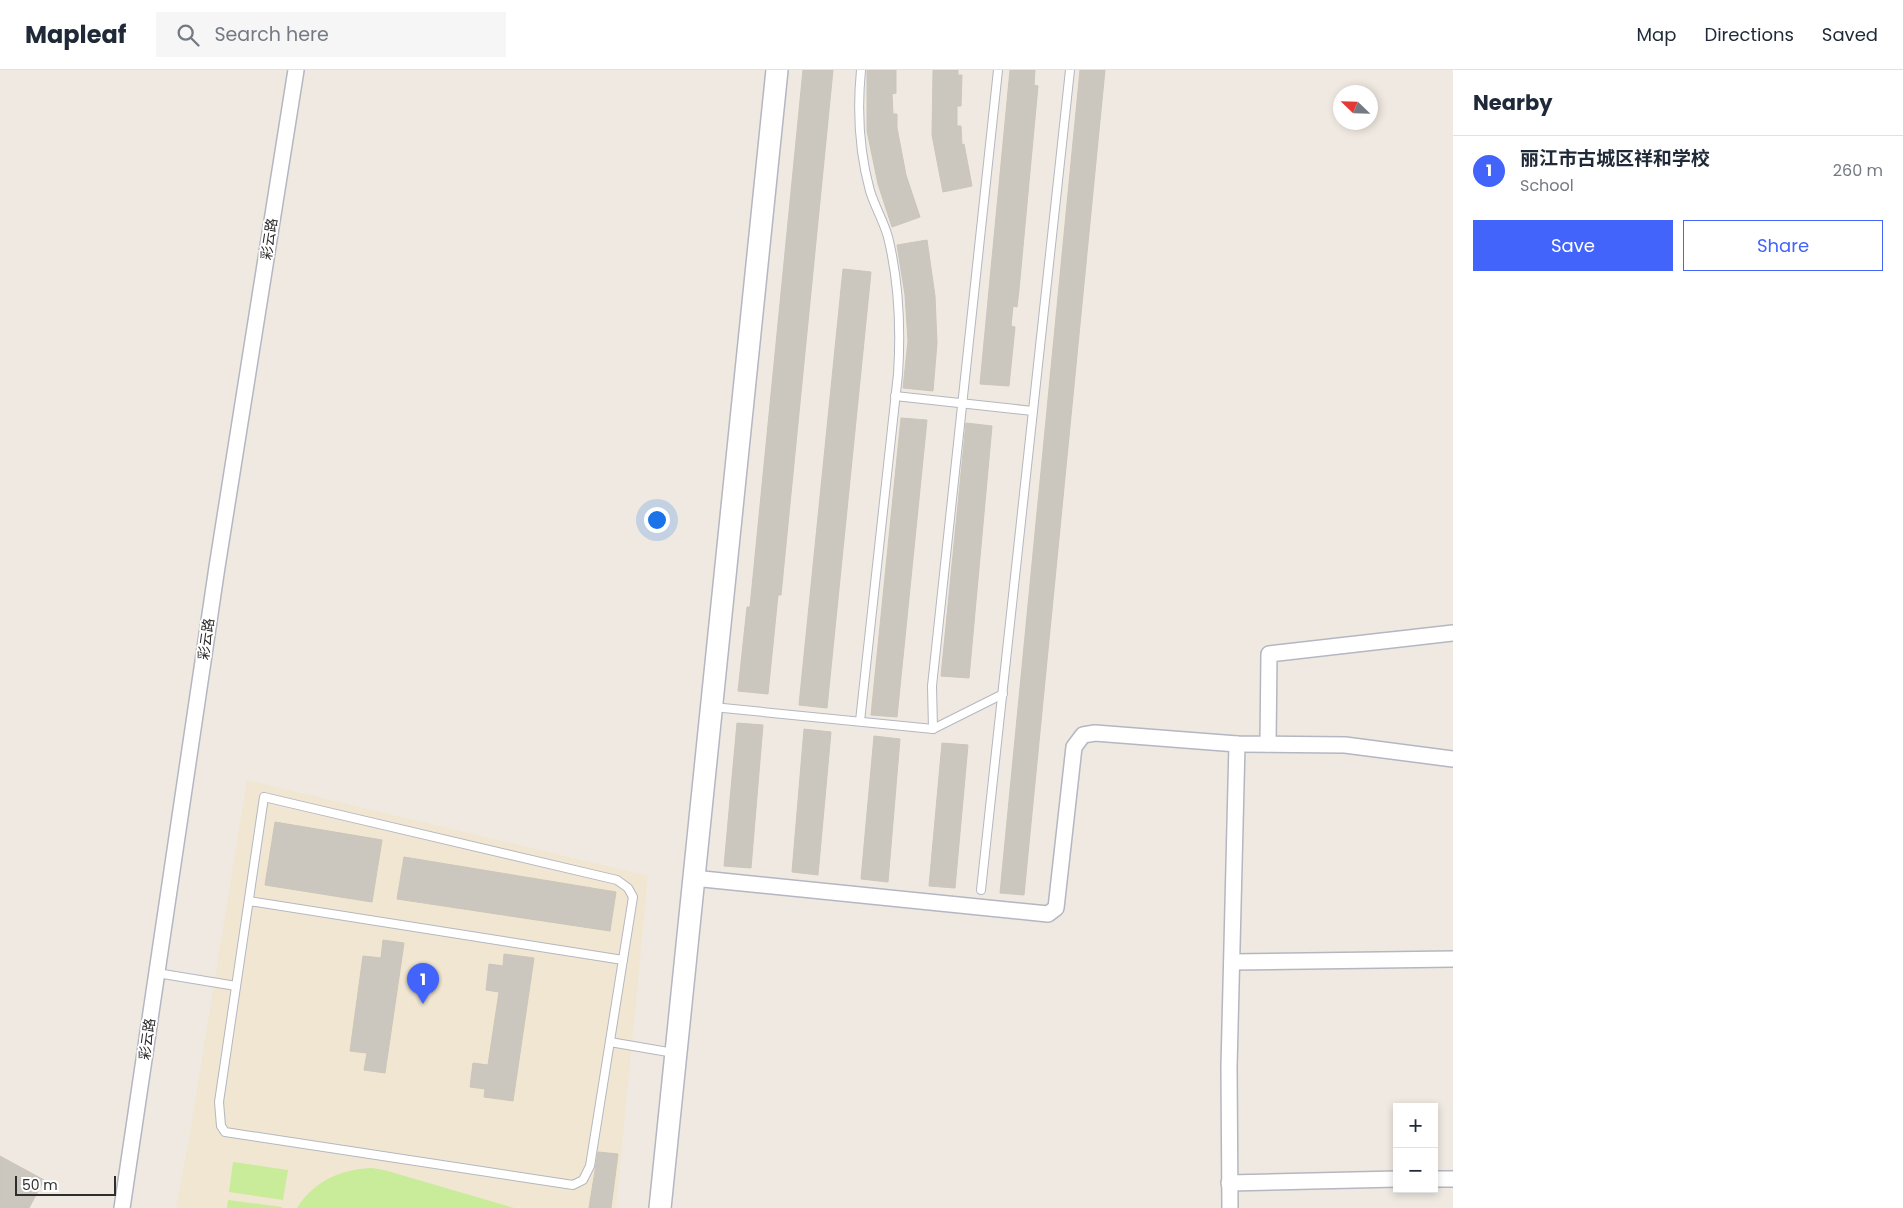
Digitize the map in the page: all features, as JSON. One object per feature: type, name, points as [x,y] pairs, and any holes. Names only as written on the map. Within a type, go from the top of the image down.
[{"type":"street","name":"彩云路","points":[[122,1208],[218,558],[296,70]]},
{"type":"street","points":[[660,1208],[776,70]]},
{"type":"street","points":[[1268,744],[1269,654],[1453,633]]},
{"type":"street","points":[[693,878],[1048,914],[1056,908],[1073,752],[1083,735],[1095,733],[1237,744],[1345,745],[1453,759]]},
{"type":"street","points":[[1230,1208],[1229,1067],[1237,744]]},
{"type":"street","points":[[1232,962],[1453,959]]},
{"type":"street","points":[[1230,1183],[1393,1179]]},
{"type":"street","points":[[1438,1179],[1453,1179]]},
{"type":"lane","points":[[860,722],[900,352],[897,283],[888,235],[870,191],[861,148],[858,107],[861,70]]},
{"type":"lane","points":[[933,729],[932,686],[998,70]]},
{"type":"lane","points":[[981,890],[1070,70]]},
{"type":"lane","points":[[895,396],[1033,411]]},
{"type":"lane","points":[[711,707],[933,729],[1003,694]]},
{"type":"lane","points":[[264,797],[617,880],[628,888],[632,897],[623,960],[589,1171],[583,1180],[573,1185],[225,1132],[221,1126],[219,1102],[264,797]]},
{"type":"lane","points":[[249,901],[623,960]]},
{"type":"lane","points":[[157,973],[236,986]]},
{"type":"lane","points":[[610,1042],[676,1053]]},
{"type":"shaded area","points":[[247,780],[648,876],[616,1208],[176,1208],[190,1133]]},
{"type":"green space","points":[[233,1162],[288,1170],[283,1200],[229,1192]]},
{"type":"green space","points":[[372,1168],[514,1208],[297,1208],[312,1190],[329,1178],[350,1171]]},
{"type":"green space","points":[[228,1200],[282,1207],[282,1208],[227,1208]]},
{"type":"building","points":[[803,70],[833,70],[781,595],[778,595],[768,694],[738,691],[747,607],[750,607]]},
{"type":"building","points":[[867,70],[896,70],[896,93],[892,94],[893,114],[897,114],[897,128],[906,175],[920,217],[892,227],[878,184],[867,131]]},
{"type":"building","points":[[933,70],[958,70],[958,75],[962,75],[961,106],[957,106],[957,126],[961,126],[962,145],[964,144],[972,186],[943,192],[932,135]]},
{"type":"building","points":[[1010,70],[1035,70],[1034,85],[1038,86],[1019,290],[1017,307],[1013,306],[1011,326],[1015,327],[1009,386],[980,384]]},
{"type":"building","points":[[1080,70],[1105,70],[1024,895],[1000,893]]},
{"type":"building","points":[[927,240],[935,296],[937,343],[933,391],[903,388],[908,341],[905,295],[897,245]]},
{"type":"building","points":[[843,269],[871,272],[827,708],[799,705]]},
{"type":"building","points":[[901,418],[927,420],[897,717],[871,715]]},
{"type":"building","points":[[966,423],[992,426],[969,678],[941,676]]},
{"type":"building","points":[[737,723],[763,725],[751,868],[724,866]]},
{"type":"building","points":[[804,729],[831,732],[818,875],[792,872]]},
{"type":"building","points":[[874,736],[900,739],[888,882],[861,879]]},
{"type":"building","points":[[942,743],[968,745],[955,888],[929,886]]},
{"type":"building","points":[[275,822],[382,840],[372,902],[265,885]]},
{"type":"building","points":[[404,857],[616,892],[610,931],[397,899]]},
{"type":"building","points":[[383,940],[404,943],[385,1073],[364,1070],[367,1053],[350,1051],[363,956],[381,958]]},
{"type":"building","points":[[504,954],[534,958],[513,1101],[484,1097],[485,1089],[470,1087],[473,1063],[488,1065],[499,992],[486,990],[489,964],[503,966]]},
{"type":"building","points":[[598,1152],[618,1154],[611,1208],[589,1208]]},
{"type":"building","points":[[0,1156],[44,1180],[29,1208],[0,1208]]},
{"type":"place","name":"丽江市古城区祥和学校","points":[[423,1004]]}]
